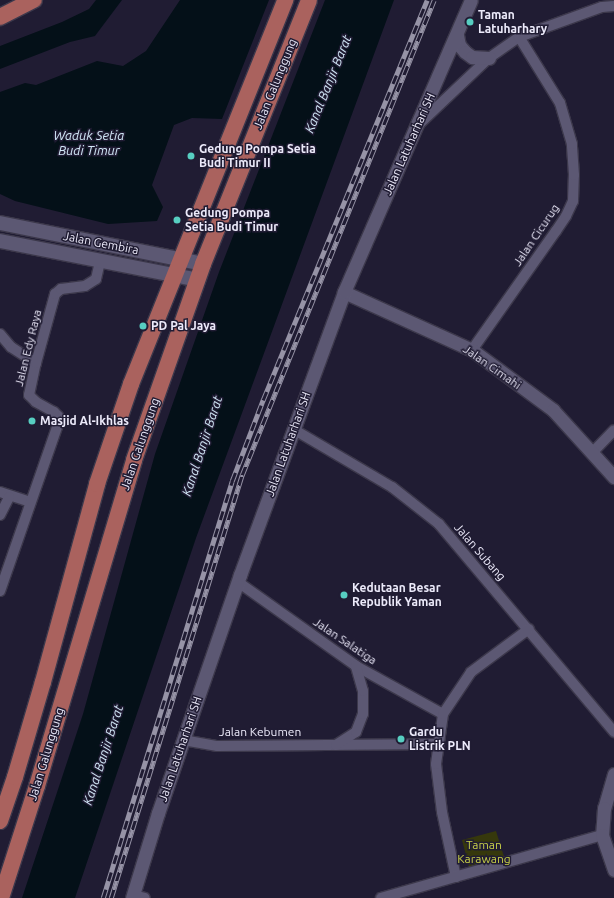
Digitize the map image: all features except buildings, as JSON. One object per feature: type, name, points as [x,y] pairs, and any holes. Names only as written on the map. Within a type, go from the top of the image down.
[{"type":"main road","points":[[0,17],[34,0]]},
{"type":"main road","name":"Jalan Galunggung","points":[[0,820],[15,777],[97,484],[131,384],[285,0]]},
{"type":"main road","name":"Jalan Galunggung","points":[[1,898],[37,786],[134,460],[203,264],[310,0]]},
{"type":"main road","name":"Jalan Gembira","points":[[0,222],[203,264]]},
{"type":"main road","name":"Jalan Gembira","points":[[0,241],[198,280]]},
{"type":"main road","points":[[42,682],[66,688]]},
{"type":"street","name":"Jalan Latuharhari SH","points":[[137,897],[183,740],[292,429],[344,292],[471,0]]},
{"type":"street","points":[[417,126],[489,58],[519,37],[602,7],[614,6]]},
{"type":"street","points":[[456,34],[459,44],[465,52],[472,57],[489,58]]},
{"type":"street","name":"Jalan Cicurug","points":[[472,350],[556,231],[566,216],[573,200],[574,174],[572,144],[560,103],[519,37]]},
{"type":"street","name":"Jalan Edy Raya","points":[[0,592],[59,422],[58,416],[54,412],[36,402],[29,395],[55,294],[61,290],[85,286],[96,279],[100,261]]},
{"type":"street","name":"Jalan Cimahi","points":[[344,292],[472,350],[553,410],[593,452],[614,477]]},
{"type":"street","points":[[1,338],[11,347],[36,363]]},
{"type":"street","name":"Jalan Subang","points":[[292,429],[392,487],[438,524],[614,732]]},
{"type":"street","points":[[593,452],[614,430]]},
{"type":"street","points":[[0,515],[4,495],[30,502]]},
{"type":"street","name":"Jalan Salatiga","points":[[238,582],[356,666],[443,714]]},
{"type":"street","points":[[456,877],[442,812],[436,764],[437,744],[443,714],[471,672],[528,629]]},
{"type":"street","points":[[336,745],[356,732],[363,714],[364,691],[356,666]]},
{"type":"street","name":"Jalan Kebumen","points":[[183,740],[217,746],[437,744]]},
{"type":"street","points":[[614,774],[604,808],[602,835],[614,870]]},
{"type":"street","points":[[381,898],[602,835]]},
{"type":"green space","name":"Taman Karawang","points":[[496,831],[506,863],[471,874],[462,840]]},
{"type":"water","points":[[96,0],[122,0],[95,36],[70,42],[0,69],[0,46],[62,22],[89,9]]},
{"type":"water","name":"Waduk Setia Budi Timur","points":[[180,0],[269,0],[222,119],[192,118],[174,125],[152,185],[163,207],[157,221],[108,224],[15,201],[0,194],[0,92],[25,83],[36,85],[97,61],[123,66],[146,51]]},
{"type":"water","name":"Kanal Banjir Barat","points":[[325,0],[394,0],[196,538],[75,898],[22,898],[83,714],[155,454],[219,272]]},
{"type":"railway","points":[[103,898],[232,481],[263,400],[427,0]]},
{"type":"railway","points":[[111,898],[242,475],[434,0]]},
{"type":"place","name":"Taman Latuharhary","points":[[470,22]]},
{"type":"place","name":"Gedung Pompa Setia Budi Timur II","points":[[191,156]]},
{"type":"place","name":"Gedung Pompa Setia Budi Timur","points":[[177,220]]},
{"type":"place","name":"PD Pal Jaya","points":[[143,326]]},
{"type":"place","name":"Masjid Al-Ikhlas","points":[[32,421]]},
{"type":"place","name":"Kedutaan Besar Republik Yaman","points":[[344,595]]},
{"type":"place","name":"Gardu Listrik PLN","points":[[401,739]]}]
